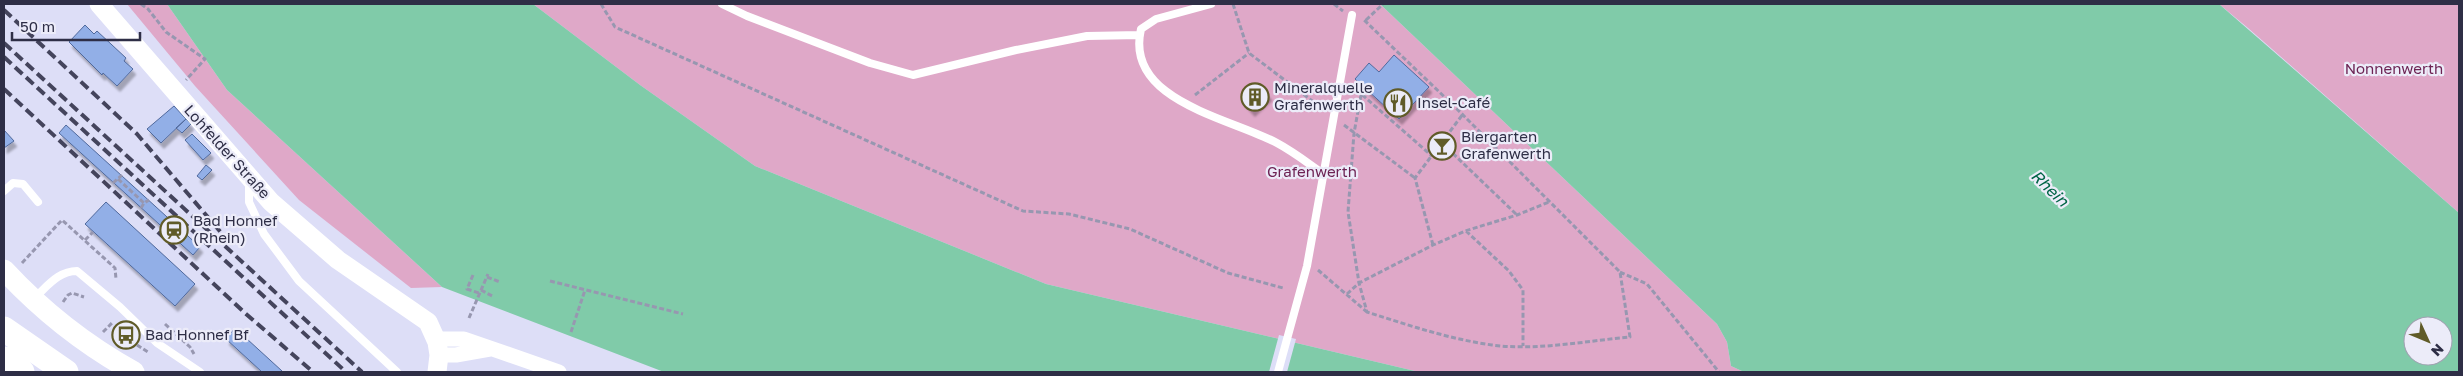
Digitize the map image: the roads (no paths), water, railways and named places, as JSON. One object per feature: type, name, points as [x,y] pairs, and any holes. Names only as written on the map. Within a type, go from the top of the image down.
[{"type":"highway","points":[[4,329],[66,372]]},
{"type":"highway","points":[[4,340],[50,372]]},
{"type":"highway","points":[[4,359],[22,372]]},
{"type":"highway","points":[[4,365],[11,372]]},
{"type":"main road","points":[[7,273],[32,300],[74,334],[134,372]]},
{"type":"street","name":"Lohfelder Straße","points":[[99,4],[249,179],[322,248],[365,280],[424,319],[431,327],[437,356]]},
{"type":"street","points":[[437,356],[464,339],[559,372]]},
{"type":"lane","points":[[722,4],[748,16],[870,63],[914,75],[1016,50],[1087,36],[1140,35]]},
{"type":"lane","points":[[1211,4],[1156,19],[1141,29],[1140,60],[1149,76],[1168,94],[1184,103],[1277,143],[1325,175]]},
{"type":"lane","points":[[1278,372],[1308,264],[1352,15]]},
{"type":"lane","points":[[249,179],[249,202],[264,234],[298,282],[397,372]]},
{"type":"lane","points":[[4,191],[13,184],[23,184],[38,202]]},
{"type":"lane","points":[[32,300],[59,275],[68,271],[77,271],[120,307],[157,344],[200,372]]},
{"type":"water","points":[[167,4],[533,4],[640,85],[755,166],[1046,284],[1419,372],[664,372],[442,287],[227,90]]},
{"type":"water","name":"Rhein","points":[[1380,4],[2219,4],[2459,213],[2459,372],[1744,372],[1731,366],[1727,342],[1717,324]]},
{"type":"railway","points":[[4,10],[137,134],[229,242]]},
{"type":"railway","points":[[4,43],[362,372]]},
{"type":"railway","points":[[4,57],[346,372]]},
{"type":"railway","points":[[4,89],[245,313],[313,372]]},
{"type":"place","name":"Mineralquelle Grafenwerth","points":[[1255,97]]},
{"type":"place","name":"Insel-Café","points":[[1398,103]]},
{"type":"place","name":"Biergarten Grafenwerth","points":[[1442,146]]},
{"type":"place","name":"Bad Honnef (Rhein)","points":[[174,230]]},
{"type":"place","name":"Bad Honnef Bf","points":[[126,335]]},
{"type":"park label","name":"Nonnenwerth","points":[[2394,69]]},
{"type":"park label","name":"Grafenwerth","points":[[1312,172]]}]
